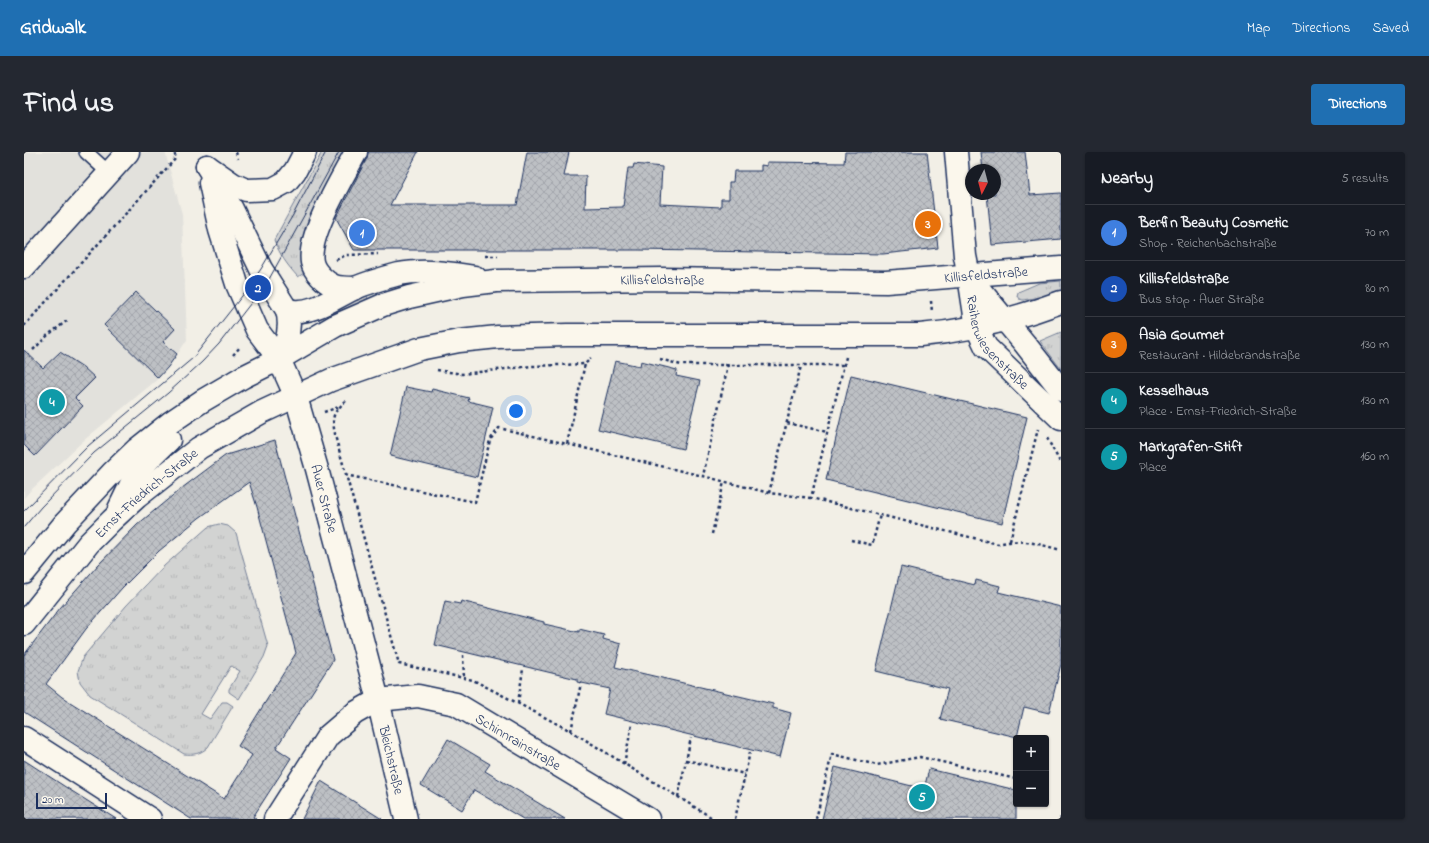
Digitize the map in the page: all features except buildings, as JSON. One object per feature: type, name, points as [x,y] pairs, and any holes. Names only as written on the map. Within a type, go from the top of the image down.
[{"type":"main road","points":[[24,267],[128,152]]},
{"type":"main road","points":[[205,159],[233,184],[246,190],[273,189],[286,182],[295,171],[305,152]]},
{"type":"main road","points":[[356,152],[319,225],[313,245],[312,261],[315,270],[324,280],[335,286],[356,288]]},
{"type":"main road","points":[[956,152],[968,276]]},
{"type":"main road","points":[[112,520],[142,466],[176,434],[270,373],[287,343],[289,318],[287,310],[261,269],[232,209],[205,159]]},
{"type":"main road","name":"Auer Straße","points":[[205,159],[220,230],[237,284],[257,330],[278,359],[296,397],[317,469],[378,700]]},
{"type":"main road","name":"Killisfeldstraße","points":[[278,359],[335,326],[383,305],[409,297],[463,285],[496,281],[661,279],[886,282],[1061,268]]},
{"type":"main road","points":[[287,310],[295,312],[309,310],[356,288],[401,274],[418,272],[457,274],[496,281]]},
{"type":"main road","name":"Raiherwiesenstraße","points":[[968,276],[1061,390]]},
{"type":"main road","name":"Raiherwiesenstraße","points":[[968,276],[977,328],[986,347],[1052,424]]},
{"type":"main road","points":[[296,397],[331,380],[420,349],[459,341],[498,337],[566,335],[933,334],[977,328],[1005,321],[1030,314],[1061,302]]},
{"type":"main road","points":[[24,573],[65,523],[137,449],[171,422],[202,401],[278,359]]},
{"type":"main road","name":"Ernst-Friedrich-Straße","points":[[24,624],[89,543],[138,497],[199,448],[248,420],[296,397]]},
{"type":"main road","points":[[65,523],[89,543]]},
{"type":"main road","name":"Schinnrainstraße","points":[[378,700],[418,696],[456,704],[648,819]]},
{"type":"main road","points":[[275,819],[328,736],[355,713],[378,700]]},
{"type":"main road","name":"Bleichstraße","points":[[378,700],[406,819]]},
{"type":"main road","points":[[24,738],[150,819]]},
{"type":"lane","points":[[86,152],[109,173]]},
{"type":"path","points":[[24,326],[176,158],[174,152]]},
{"type":"path","points":[[930,279],[933,334]]},
{"type":"path","points":[[33,350],[48,335],[68,320]]},
{"type":"path","points":[[811,498],[847,351]]},
{"type":"path","points":[[567,444],[585,364],[594,355]]},
{"type":"path","points":[[436,370],[462,374],[532,366],[585,364]]},
{"type":"path","points":[[703,476],[728,365],[844,365]]},
{"type":"path","points":[[769,493],[801,366]]},
{"type":"path","points":[[349,398],[333,415],[333,423],[399,664],[473,680],[571,731],[714,819]]},
{"type":"path","points":[[787,423],[827,432]]},
{"type":"path","points":[[1010,541],[1039,423],[1052,424]]},
{"type":"path","points":[[317,469],[475,502],[490,440],[499,428],[769,493],[811,498],[998,544],[1010,541],[1031,542],[1061,550]]},
{"type":"path","points":[[1046,437],[1061,464]]},
{"type":"path","points":[[712,534],[724,482]]},
{"type":"path","points":[[850,540],[872,545],[880,515]]},
{"type":"path","points":[[463,655],[464,678]]},
{"type":"path","points":[[518,703],[523,669]]},
{"type":"path","points":[[571,731],[581,684]]},
{"type":"path","points":[[624,764],[632,724]]},
{"type":"path","points":[[678,797],[691,738]]},
{"type":"path","points":[[735,819],[750,752]]},
{"type":"path","points":[[816,819],[832,754],[877,765],[920,757],[1013,778]]},
{"type":"path","points":[[686,760],[745,774]]},
{"type":"shaded area","points":[[24,152],[165,152],[182,214],[187,340],[168,368],[159,378],[83,441],[24,498]]},
{"type":"green space","points":[[322,152],[348,152],[302,263],[304,273],[298,277],[284,260],[274,240]]},
{"type":"green space","points":[[1061,281],[1061,293],[1023,300],[1019,299],[1017,296],[1018,292],[1039,283]]},
{"type":"green space","points":[[366,293],[368,299],[320,322],[318,316]]},
{"type":"green space","points":[[1061,332],[1061,369],[1040,341]]},
{"type":"green space","points":[[219,524],[228,526],[236,533],[268,646],[264,657],[239,699],[229,692],[229,689],[240,671],[231,666],[201,714],[210,719],[222,702],[227,702],[233,706],[208,747],[197,754],[184,754],[90,695],[80,682],[78,671],[83,657],[126,606],[164,566],[208,527]]},
{"type":"tram line","points":[[24,511],[88,446],[193,358],[242,296],[261,269],[293,215],[326,152]]},
{"type":"tram line","points":[[24,527],[41,507],[94,453],[168,393],[202,362],[219,344],[268,281],[339,152]]},
{"type":"place","name":"Asia Gourmet","points":[[928,224]]},
{"type":"place","name":"Berfin Beauty Cosmetic","points":[[362,233]]},
{"type":"place","name":"Killisfeldstraße","points":[[258,288]]},
{"type":"place","name":"Kesselhaus","points":[[52,402]]},
{"type":"place","name":"Markgrafen-Stift","points":[[922,797]]}]
